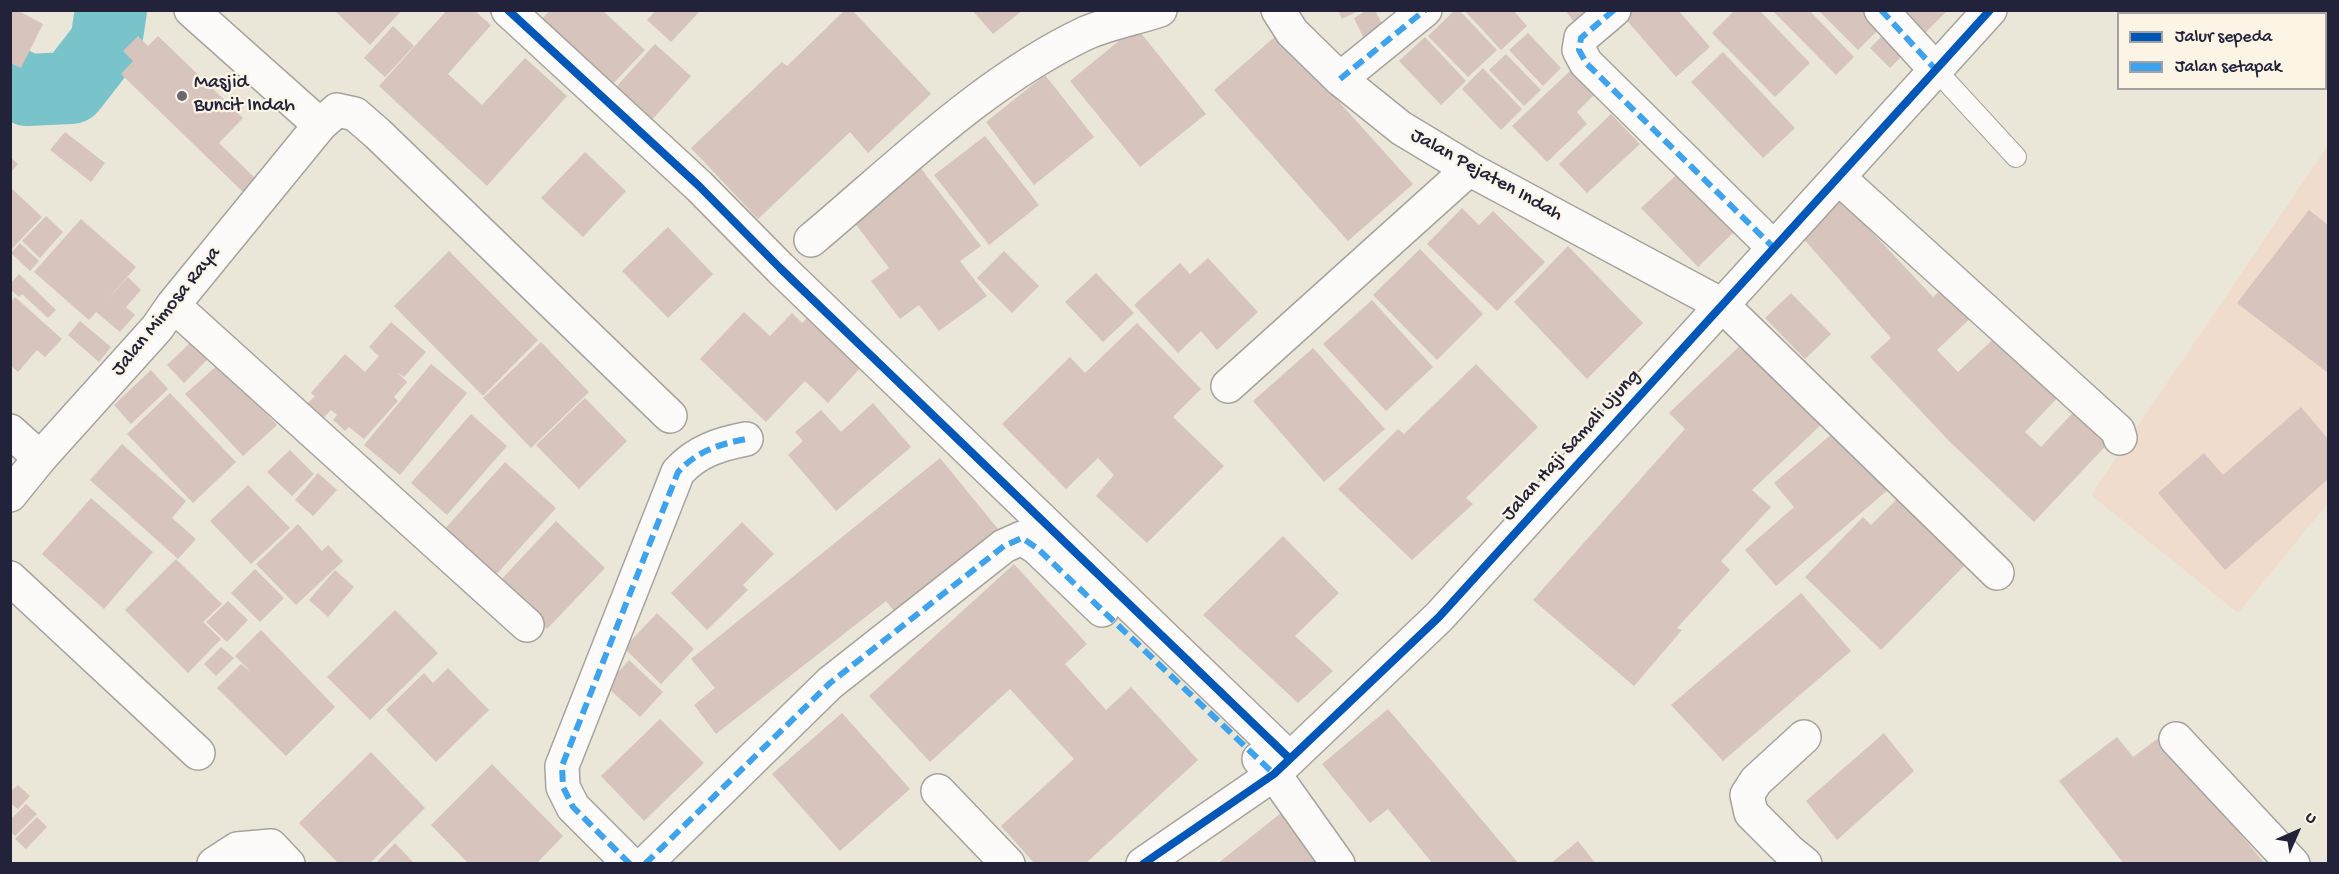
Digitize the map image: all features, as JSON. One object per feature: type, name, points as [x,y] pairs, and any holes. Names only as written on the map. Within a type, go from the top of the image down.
[{"type":"street","points":[[191,10],[320,125],[337,110],[355,114],[670,416]]},
{"type":"street","points":[[508,10],[699,186],[1282,767],[1338,864]]},
{"type":"street","points":[[812,240],[969,107],[1033,61],[1088,32],[1160,10]]},
{"type":"street","name":"Jalan Pejaten Indah","points":[[1278,10],[1292,32],[1340,79],[1401,128],[1469,170],[1722,305],[1997,573]]},
{"type":"street","points":[[1340,79],[1425,10]]},
{"type":"street","points":[[1614,10],[1581,38],[1579,50],[1587,63],[1774,248]]},
{"type":"street","points":[[1881,10],[1936,70]]},
{"type":"street","name":"Jalan Haji Samali Ujung","points":[[1143,864],[1282,767],[1440,617],[1990,10]]},
{"type":"street","name":"Jalan Mimosa Raya","points":[[10,495],[40,458],[157,328],[173,305],[320,125]]},
{"type":"street","points":[[1228,386],[1469,170]]},
{"type":"street","points":[[1839,178],[2118,431],[2120,438]]},
{"type":"street","points":[[173,305],[527,625]]},
{"type":"street","points":[[10,431],[40,458]]},
{"type":"street","points":[[630,864],[573,807],[563,787],[562,766],[678,472],[686,463],[706,450],[719,444],[746,440]]},
{"type":"street","points":[[645,864],[830,683],[1004,546],[1022,538],[1037,548],[1282,767]]},
{"type":"street","points":[[10,578],[198,753]]},
{"type":"street","points":[[1804,737],[1756,782],[1747,795],[1751,813],[1805,864]]},
{"type":"street","points":[[2176,739],[2293,864]]},
{"type":"street","points":[[938,791],[1008,864]]},
{"type":"street","points":[[214,864],[237,849],[271,846],[288,864]]},
{"type":"lane","points":[[1936,70],[2016,157]]},
{"type":"shaded area","points":[[2327,147],[2328,503],[2238,613],[2091,495]]},
{"type":"building","points":[[10,10],[17,10],[43,24],[21,68],[10,63]]},
{"type":"building","points":[[334,10],[402,10],[370,45]]},
{"type":"building","points":[[447,10],[474,10],[491,25],[448,74],[482,105],[525,58],[567,96],[487,186],[379,86]]},
{"type":"building","points":[[550,10],[602,10],[645,50],[607,90],[538,23]]},
{"type":"building","points":[[656,10],[701,10],[671,42],[647,20]]},
{"type":"building","points":[[845,10],[852,10],[931,94],[868,153],[850,132],[758,219],[691,148],[782,62],[787,66]]},
{"type":"building","points":[[972,10],[1023,10],[993,34]]},
{"type":"building","points":[[1338,10],[1360,10],[1342,19]]},
{"type":"building","points":[[1367,10],[1375,10],[1387,34],[1367,45],[1354,18]]},
{"type":"building","points":[[1455,10],[1459,10],[1497,50],[1468,77],[1428,36]]},
{"type":"building","points":[[1464,10],[1513,10],[1527,26],[1501,50]]},
{"type":"building","points":[[1565,10],[1589,10],[1574,22]]},
{"type":"building","points":[[1630,10],[1678,10],[1710,47],[1676,77],[1623,16]]},
{"type":"building","points":[[1735,10],[1759,10],[1810,63],[1775,97],[1712,33]]},
{"type":"building","points":[[1772,10],[1809,10],[1854,57],[1836,75]]},
{"type":"building","points":[[1818,10],[1873,10],[1885,23],[1858,50]]},
{"type":"building","points":[[1891,10],[1948,10],[1918,40]]},
{"type":"building","points":[[2261,10],[2321,10],[2320,12],[2263,12]]},
{"type":"building","points":[[393,26],[414,46],[385,77],[364,58]]},
{"type":"building","points":[[1136,27],[1206,114],[1140,167],[1070,81]]},
{"type":"building","points":[[1889,29],[1909,49],[1890,68],[1870,48]]},
{"type":"building","points":[[1528,33],[1561,68],[1543,86],[1509,50]]},
{"type":"building","points":[[1278,34],[1413,184],[1348,241],[1214,90]]},
{"type":"building","name":"Masjid Buncit Indah","points":[[138,36],[148,46],[158,36],[243,118],[219,143],[258,181],[245,194],[121,74],[133,61],[123,51]]},
{"type":"building","points":[[1425,37],[1466,81],[1441,105],[1399,61]]},
{"type":"building","points":[[655,44],[691,76],[644,129],[608,96]]},
{"type":"building","points":[[1723,52],[1795,128],[1763,158],[1691,82]]},
{"type":"building","points":[[1506,54],[1541,90],[1524,106],[1489,70]]},
{"type":"building","points":[[1483,68],[1522,109],[1501,130],[1462,89]]},
{"type":"building","points":[[1572,69],[1595,94],[1577,112],[1587,124],[1547,162],[1512,126]]},
{"type":"building","points":[[1045,75],[1094,137],[1034,185],[986,122]]},
{"type":"building","points":[[1611,114],[1640,144],[1587,193],[1559,164]]},
{"type":"building","points":[[65,132],[105,163],[91,182],[50,150]]},
{"type":"building","points":[[985,136],[1039,205],[989,245],[934,175]]},
{"type":"building","points":[[585,152],[626,191],[583,237],[541,198]]},
{"type":"building","points":[[10,157],[18,164],[10,173]]},
{"type":"building","points":[[919,166],[981,246],[960,261],[987,296],[939,331],[919,305],[900,319],[871,281],[889,268],[851,218]]},
{"type":"building","points":[[1685,167],[1741,225],[1698,267],[1641,208]]},
{"type":"building","points":[[10,187],[42,217],[10,251]]},
{"type":"building","points":[[1839,197],[1933,297],[1950,282],[1978,311],[1937,350],[1958,372],[2002,331],[2063,392],[2025,432],[2041,447],[2081,404],[2115,436],[2034,522],[1949,441],[1870,357],[1891,338],[1801,236]]},
{"type":"building","points":[[1462,208],[1479,225],[1493,211],[1545,262],[1497,311],[1427,244]]},
{"type":"building","points":[[2309,210],[2328,225],[2328,373],[2237,303]]},
{"type":"building","points":[[46,216],[63,232],[40,258],[22,241]]},
{"type":"building","points":[[81,219],[136,267],[105,302],[128,277],[141,290],[126,307],[135,315],[120,332],[96,312],[89,320],[34,272]]},
{"type":"building","points":[[668,227],[713,274],[668,318],[622,271]]},
{"type":"building","points":[[20,243],[39,261],[30,271],[11,253]]},
{"type":"building","points":[[1568,246],[1643,323],[1587,379],[1514,302]]},
{"type":"building","points":[[1420,249],[1483,314],[1437,360],[1373,295]]},
{"type":"building","points":[[449,251],[538,340],[483,396],[394,306]]},
{"type":"building","points":[[1004,251],[1039,286],[1012,313],[977,278]]},
{"type":"building","points":[[1208,258],[1258,312],[1217,350],[1201,331],[1178,353],[1134,305],[1180,263],[1190,274]]},
{"type":"building","points":[[1096,273],[1134,313],[1103,342],[1065,302]]},
{"type":"building","points":[[19,274],[56,310],[48,318],[22,294],[19,297],[10,289],[11,283]]},
{"type":"building","points":[[1791,293],[1831,334],[1805,359],[1765,318]]},
{"type":"building","points":[[15,297],[62,339],[45,357],[37,350],[18,372],[10,365],[10,302]]},
{"type":"building","points":[[1372,300],[1433,367],[1386,411],[1323,344]]},
{"type":"building","points":[[744,312],[770,336],[792,313],[802,323],[809,316],[862,366],[828,403],[805,381],[766,422],[700,359]]},
{"type":"building","points":[[80,321],[111,347],[99,362],[68,335]]},
{"type":"building","points":[[391,322],[426,352],[404,377],[397,372],[407,382],[394,397],[398,401],[364,439],[349,427],[345,431],[333,420],[337,415],[331,410],[321,420],[305,406],[315,396],[311,393],[345,354],[365,372],[379,356],[369,347]]},
{"type":"building","points":[[1137,323],[1201,389],[1173,417],[1224,466],[1147,543],[1096,496],[1114,475],[1098,458],[1066,489],[1002,424],[1070,357],[1085,373]]},
{"type":"building","points":[[1745,341],[1822,424],[1752,490],[1771,507],[1721,561],[1730,570],[1677,628],[1682,630],[1634,686],[1533,600],[1685,429],[1669,413]]},
{"type":"building","points":[[191,342],[208,359],[184,383],[167,365]]},
{"type":"building","points":[[541,342],[589,392],[531,448],[483,398]]},
{"type":"building","points":[[1313,348],[1385,429],[1324,482],[1253,401]]},
{"type":"building","points":[[219,364],[277,425],[243,456],[185,394]]},
{"type":"building","points":[[431,364],[467,393],[400,475],[364,445]]},
{"type":"building","points":[[1476,364],[1538,427],[1466,498],[1473,504],[1412,560],[1338,489],[1398,429],[1404,434]]},
{"type":"building","points":[[151,370],[168,389],[131,424],[114,405]]},
{"type":"building","points":[[170,393],[236,462],[193,503],[127,434]]},
{"type":"building","points":[[585,398],[627,441],[579,489],[536,445]]},
{"type":"building","points":[[873,403],[911,447],[836,511],[788,455],[803,441],[795,432],[821,410],[841,432]]},
{"type":"building","points":[[2301,407],[2328,439],[2328,479],[2225,570],[2158,493],[2204,453],[2223,475]]},
{"type":"building","points":[[471,414],[507,446],[447,515],[411,483]]},
{"type":"building","points":[[1839,428],[1890,488],[1776,586],[1745,550],[1794,507],[1774,483]]},
{"type":"building","points":[[122,444],[186,501],[172,518],[196,539],[178,559],[90,480]]},
{"type":"building","points":[[290,450],[314,474],[292,496],[267,472]]},
{"type":"building","points":[[940,458],[998,529],[895,612],[886,601],[716,734],[694,705],[715,688],[691,659]]},
{"type":"building","points":[[505,462],[556,508],[493,578],[442,532]]},
{"type":"building","points":[[318,473],[337,490],[313,516],[295,500]]},
{"type":"building","points":[[248,485],[290,528],[251,564],[210,521]]},
{"type":"building","points":[[1899,497],[1967,563],[1881,650],[1805,577],[1863,517],[1871,525]]},
{"type":"building","points":[[91,498],[153,552],[104,609],[42,554]]},
{"type":"building","points":[[556,521],[605,568],[547,629],[498,583]]},
{"type":"building","points":[[742,522],[774,554],[743,585],[748,590],[707,630],[671,593]]},
{"type":"building","points":[[298,524],[322,551],[328,545],[343,561],[296,605],[256,564]]},
{"type":"building","points":[[1283,536],[1339,593],[1295,636],[1333,671],[1298,703],[1203,615]]},
{"type":"building","points":[[176,559],[222,604],[203,622],[221,639],[188,673],[125,610]]},
{"type":"building","points":[[1014,564],[1087,644],[1065,664],[1106,710],[1131,687],[1198,760],[1085,864],[1035,864],[1001,826],[1074,759],[1010,689],[930,762],[869,696]]},
{"type":"building","points":[[255,569],[284,598],[260,622],[231,593]]},
{"type":"building","points":[[335,570],[354,587],[328,617],[309,600]]},
{"type":"building","points":[[1801,593],[1851,651],[1723,761],[1671,705]]},
{"type":"building","points":[[228,601],[248,620],[227,642],[206,622]]},
{"type":"building","points":[[395,610],[438,653],[370,720],[327,677]]},
{"type":"building","points":[[657,613],[694,649],[661,684],[624,648]]},
{"type":"building","points":[[261,630],[335,707],[286,756],[217,688],[241,664],[252,673],[235,656]]},
{"type":"building","points":[[221,647],[234,658],[216,676],[204,664]]},
{"type":"building","points":[[629,660],[663,692],[640,717],[606,686]]},
{"type":"building","points":[[448,668],[489,710],[436,762],[386,710],[424,673],[433,683]]},
{"type":"building","points":[[1388,709],[1519,864],[1433,864],[1388,809],[1370,823],[1322,764]]},
{"type":"building","points":[[842,713],[910,789],[840,851],[772,774]]},
{"type":"building","points":[[660,719],[704,763],[644,821],[601,776]]},
{"type":"building","points":[[1884,733],[1914,771],[1837,840],[1806,801]]},
{"type":"building","points":[[2117,737],[2133,757],[2160,737],[2265,864],[2124,864],[2059,781]]},
{"type":"building","points":[[371,752],[425,808],[369,864],[339,864],[299,823]]},
{"type":"building","points":[[492,764],[563,836],[536,864],[469,864],[431,825]]},
{"type":"building","points":[[18,785],[30,796],[18,809],[10,803],[10,792]]},
{"type":"building","points":[[26,804],[37,814],[15,836],[10,832],[10,820]]},
{"type":"building","points":[[1281,813],[1323,864],[1217,864]]},
{"type":"building","points":[[37,817],[47,827],[26,849],[15,839]]},
{"type":"building","points":[[1578,841],[1596,864],[1550,864]]},
{"type":"building","points":[[395,843],[415,864],[375,864]]},
{"type":"waterway","points":[[10,81],[27,90],[71,88],[106,43],[111,10]]},
{"type":"marked path","points":[[1340,79],[1425,10]]},
{"type":"marked path","points":[[1614,10],[1581,38],[1579,50],[1586,63],[1774,248]]},
{"type":"marked path","points":[[1881,10],[1936,70]]},
{"type":"marked path","points":[[630,864],[573,807],[563,787],[562,766],[678,472],[693,459],[709,450],[746,439]]},
{"type":"marked path","points":[[645,864],[830,683],[1004,546],[1022,538],[1037,548],[1274,774]]},
{"type":"cycle path","points":[[508,10],[699,186],[780,268],[1290,759]]},
{"type":"cycle path","points":[[1143,864],[1274,774],[1439,617],[1990,10]]},
{"type":"place","name":"Masjid Buncit Indah","points":[[182,96]]}]
